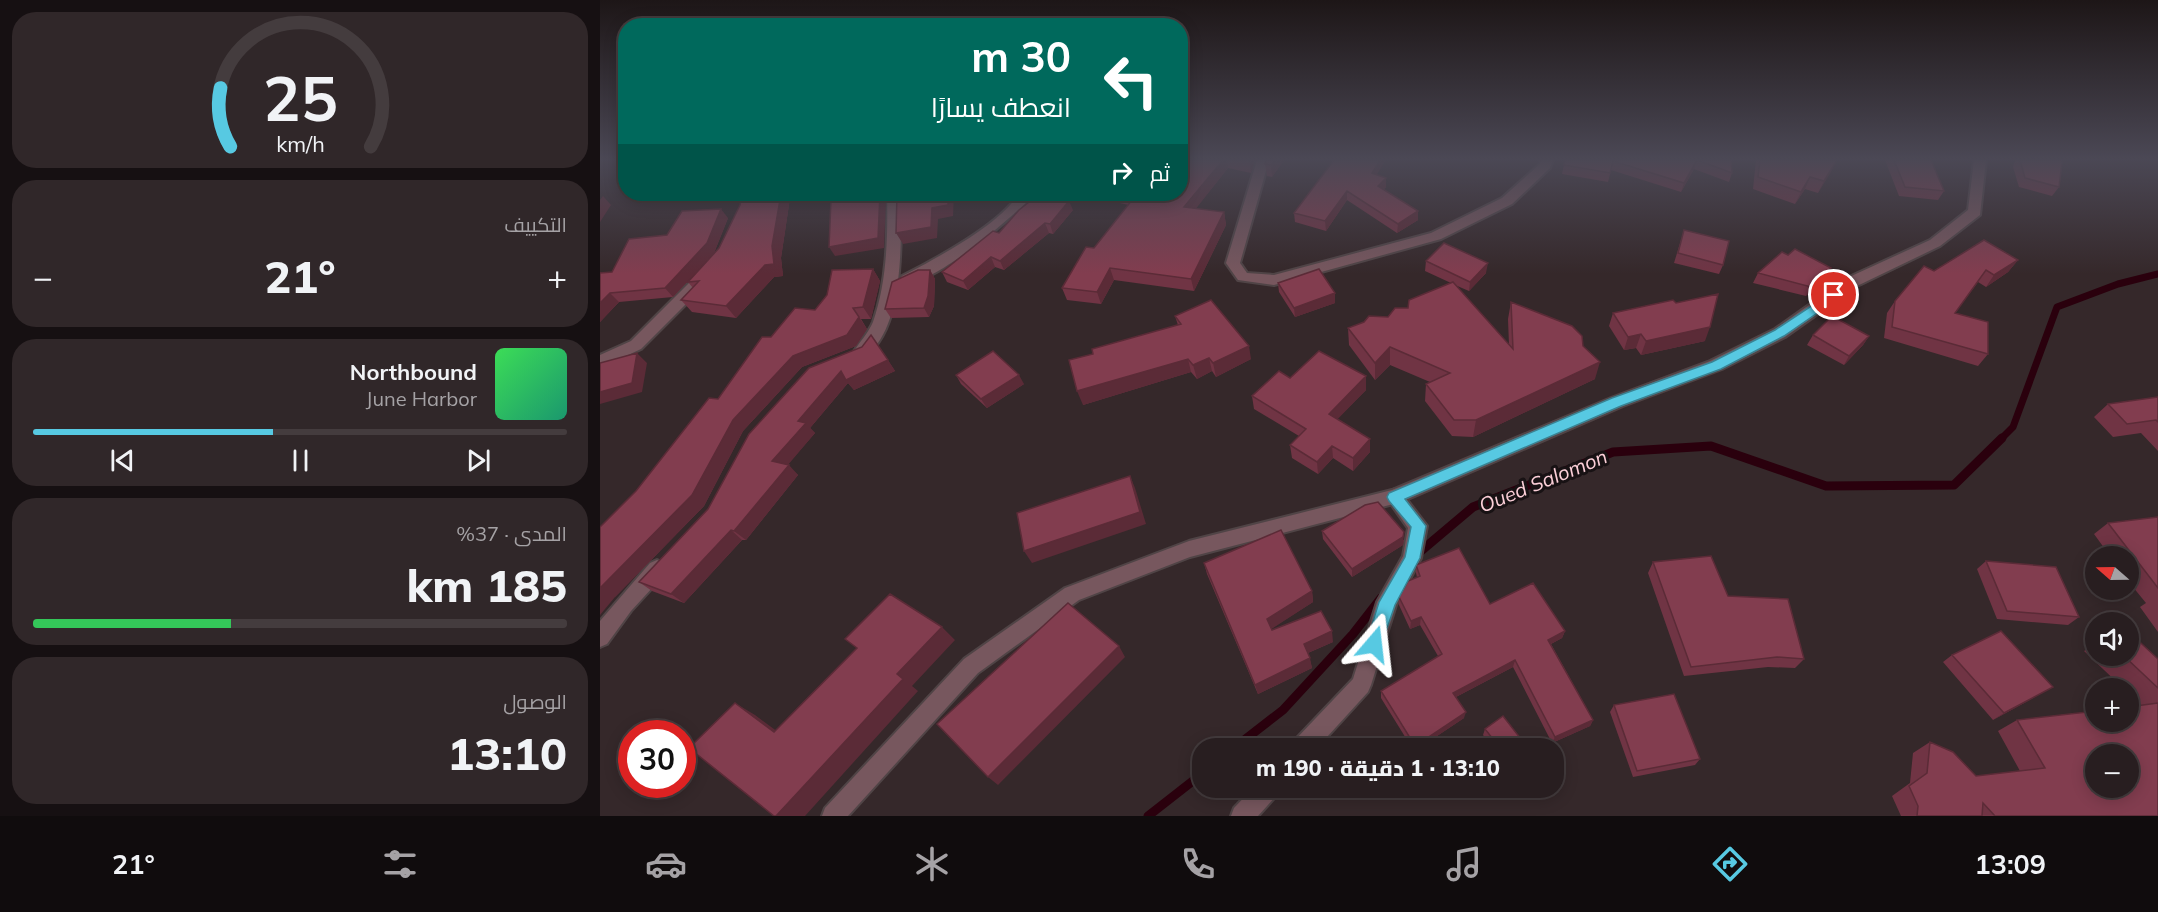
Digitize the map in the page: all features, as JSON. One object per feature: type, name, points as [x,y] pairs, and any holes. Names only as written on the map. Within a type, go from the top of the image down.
[{"type":"street","points":[[1252,198],[1233,263],[1243,277],[1274,280],[1436,236],[1510,198]]},
{"type":"street","points":[[833,816],[971,666],[1072,594],[1189,549],[1395,497],[1617,402],[1716,365],[1780,333],[1852,282],[1935,243],[1975,212],[1976,198]]},
{"type":"street","points":[[842,361],[863,352],[878,327],[889,286],[895,227],[894,201]]},
{"type":"street","points":[[889,286],[956,254],[991,230],[1021,201]]},
{"type":"street","points":[[600,362],[636,345],[673,310],[708,271]]},
{"type":"street","points":[[1312,738],[1361,685],[1387,602],[1412,558],[1418,526],[1395,497]]},
{"type":"street","points":[[600,637],[624,605],[672,554]]},
{"type":"street","points":[[1242,816],[1259,798]]},
{"type":"building","points":[[1188,198],[1191,198],[1184,207],[1224,212],[1191,279],[1110,268],[1097,292],[1062,288],[1086,247],[1094,248],[1131,201],[1188,201]]},
{"type":"building","points":[[1305,198],[1342,198],[1325,221],[1294,213]]},
{"type":"building","points":[[1358,198],[1397,198],[1418,211],[1398,224]]},
{"type":"building","points":[[741,201],[780,201],[772,246],[774,264],[765,265],[726,306],[681,300],[699,281],[688,282],[719,248]]},
{"type":"building","points":[[831,201],[880,201],[878,238],[829,247]]},
{"type":"building","points":[[897,201],[948,201],[948,205],[932,208],[931,227],[896,233]]},
{"type":"building","points":[[1030,201],[1069,201],[1050,224],[1045,223],[1000,261],[991,257],[963,281],[942,272],[993,231],[999,233],[1019,210]]},
{"type":"building","points":[[721,209],[707,243],[665,288],[610,293],[600,303],[600,273],[612,272],[629,239],[667,235],[682,211]]},
{"type":"building","points":[[1684,230],[1729,241],[1723,265],[1678,253]]},
{"type":"building","points":[[1984,240],[2018,260],[1994,275],[1986,270],[1955,313],[1988,322],[1988,354],[1892,327],[1895,301],[1924,266],[1934,271]]},
{"type":"building","points":[[1444,243],[1488,263],[1470,282],[1426,261]]},
{"type":"building","points":[[1795,249],[1831,268],[1811,287],[1758,273],[1782,252],[1788,255]]},
{"type":"building","points":[[873,269],[863,307],[853,308],[859,317],[847,335],[793,356],[733,420],[692,495],[600,588],[600,527],[636,491],[709,398],[718,399],[762,337],[771,337],[795,308],[815,310],[827,295],[832,270]]},
{"type":"building","points":[[1319,269],[1335,293],[1294,308],[1278,283]]},
{"type":"building","points":[[918,270],[930,270],[928,296],[924,308],[885,309],[892,282]]},
{"type":"building","points":[[1453,282],[1513,349],[1511,302],[1572,326],[1582,336],[1583,346],[1600,362],[1476,420],[1454,420],[1426,384],[1450,373],[1390,347],[1375,363],[1348,328],[1364,322],[1369,316],[1388,317],[1395,308],[1408,308],[1409,300]]},
{"type":"building","points":[[1718,294],[1710,327],[1646,341],[1641,334],[1628,337],[1613,313],[1673,300],[1676,303]]},
{"type":"building","points":[[1211,300],[1249,346],[1213,363],[1209,358],[1193,365],[1188,359],[1077,391],[1069,360],[1093,354],[1092,349],[1181,324],[1175,316]]},
{"type":"building","points":[[1832,316],[1869,336],[1849,356],[1813,335]]},
{"type":"building","points":[[871,335],[888,360],[846,380],[841,371],[798,421],[806,423],[772,461],[789,465],[734,531],[731,530],[671,594],[639,582],[708,509],[749,434],[809,368],[862,347]]},
{"type":"building","points":[[993,351],[1019,375],[981,399],[956,375]]},
{"type":"building","points":[[1319,351],[1366,376],[1329,414],[1370,439],[1353,458],[1332,446],[1317,462],[1290,445],[1306,429],[1252,396],[1279,371],[1290,378]]},
{"type":"building","points":[[637,353],[632,383],[600,392],[600,363]]},
{"type":"building","points":[[2158,397],[2158,422],[2156,420],[2127,424],[2108,404]]},
{"type":"building","points":[[1130,476],[1140,512],[1024,551],[1017,513]]},
{"type":"building","points":[[1378,502],[1404,532],[1403,537],[1352,569],[1322,531],[1365,505]]},
{"type":"building","points":[[2158,517],[2158,588],[2139,563],[2139,546],[2126,546],[2108,523]]},
{"type":"building","points":[[1281,530],[1312,591],[1267,619],[1272,630],[1321,611],[1332,631],[1304,644],[1310,658],[1255,685],[1204,563]]},
{"type":"building","points":[[1459,548],[1490,604],[1533,583],[1565,631],[1548,640],[1593,720],[1555,737],[1515,660],[1453,693],[1466,712],[1427,738],[1410,738],[1381,691],[1442,654],[1421,617],[1411,621],[1399,597],[1408,581],[1420,576],[1416,565]]},
{"type":"building","points":[[1711,556],[1728,596],[1788,599],[1804,659],[1777,657],[1691,667],[1653,562]]},
{"type":"building","points":[[1986,561],[2056,567],[2079,617],[2007,611]]},
{"type":"building","points":[[890,594],[942,627],[897,674],[903,679],[774,816],[696,754],[696,741],[735,703],[774,732],[857,648],[845,639]]},
{"type":"building","points":[[1068,603],[1119,646],[988,777],[937,724]]},
{"type":"building","points":[[2001,631],[2053,687],[2004,713],[1952,655]]},
{"type":"building","points":[[2139,641],[2158,659],[2158,688],[2135,666],[2139,666]]},
{"type":"building","points":[[1674,694],[1700,759],[1637,771],[1614,705]]},
{"type":"building","points":[[2158,703],[2158,816],[1995,816],[1983,803],[1982,816],[1917,816],[1918,806],[1909,786],[1927,773],[1930,742],[1953,752],[1976,776],[2045,768],[2017,720],[2085,712],[2085,732],[2139,732],[2139,706]]},
{"type":"building","points":[[1503,716],[1520,738],[1492,738],[1485,729]]},
{"type":"waterway","name":"Oued Salomon","points":[[2002,438],[2013,427],[2057,307],[2118,284],[2158,274]]},
{"type":"waterway","name":"Oued Salomon","points":[[1415,556],[1473,507],[1613,452],[1711,446],[1826,486],[1954,485],[2002,438]]},
{"type":"waterway","name":"Oued Salomon","points":[[1247,738],[1283,710],[1353,634],[1381,598]]},
{"type":"waterway","name":"Oued Salomon","points":[[1148,816],[1192,782]]},
{"type":"route","points":[[1374,644],[1387,602],[1412,558],[1418,526],[1395,497],[1497,451],[1716,365],[1780,333],[1834,295]]}]
